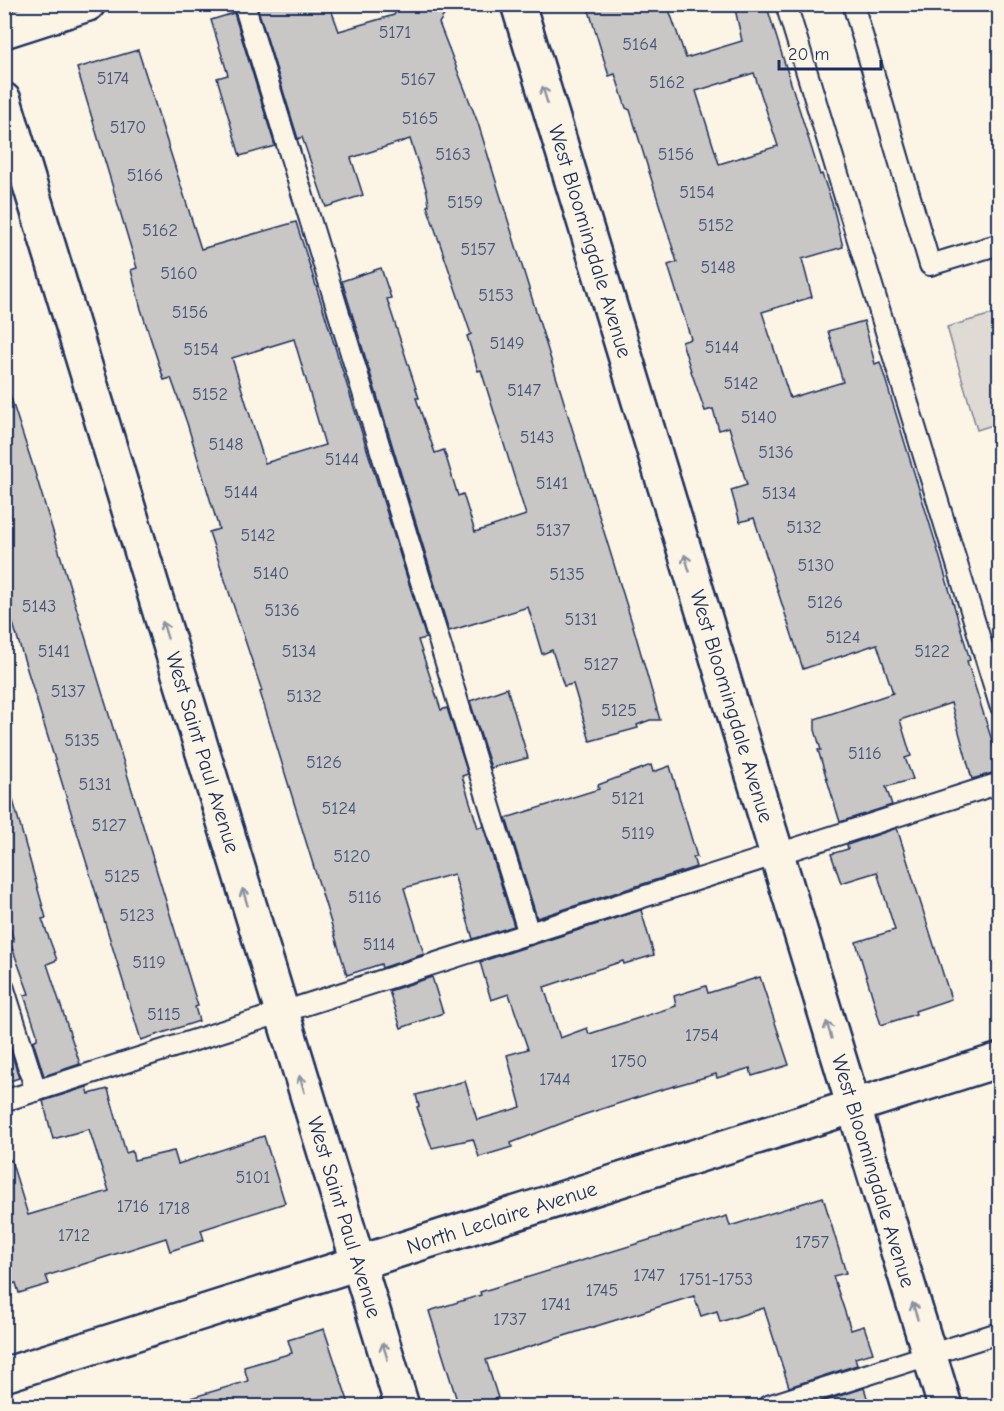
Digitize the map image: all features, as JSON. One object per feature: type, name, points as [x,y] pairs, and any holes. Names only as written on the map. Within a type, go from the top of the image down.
[{"type":"street","points":[[4,31],[88,4]]},
{"type":"street","name":"West Bloomingdale Avenue","points":[[518,4],[775,855],[945,1407]]},
{"type":"street","name":"West Saint Paul Avenue","points":[[4,100],[280,1013],[402,1407]]},
{"type":"street","name":"North Leclaire Avenue","points":[[4,1375],[999,1060]]},
{"type":"lane","points":[[244,4],[529,934]]},
{"type":"lane","points":[[786,4],[999,705]]},
{"type":"lane","points":[[853,4],[930,265],[999,244]]},
{"type":"lane","points":[[4,1101],[999,783]]},
{"type":"lane","points":[[4,989],[36,1091]]},
{"type":"lane","points":[[768,1407],[992,1335],[999,1338]]},
{"type":"shaded area","points":[[996,313],[1000,325],[999,423],[977,430],[947,327]]},
{"type":"building","points":[[261,4],[329,4],[339,31],[394,15],[397,9],[428,4],[451,4],[439,23],[478,123],[660,720],[650,720],[637,725],[638,728],[590,741],[573,684],[564,686],[552,650],[542,654],[528,607],[449,631],[342,281],[381,268],[391,298],[387,299],[435,453],[444,450],[458,496],[463,494],[475,532],[526,515],[481,370],[478,371],[467,336],[471,334],[427,206],[429,205],[427,192],[410,139],[351,158],[363,195],[326,207],[302,137],[298,139],[257,6]]},
{"type":"building","points":[[587,4],[667,4],[686,58],[742,41],[734,4],[766,4],[820,175],[822,174],[832,203],[843,247],[802,259],[812,297],[762,312],[790,398],[843,382],[828,331],[864,321],[875,364],[880,362],[935,541],[970,660],[967,661],[999,763],[999,771],[972,779],[951,703],[900,720],[911,756],[905,758],[913,779],[886,787],[892,805],[840,822],[818,750],[821,750],[815,730],[815,719],[893,693],[877,644],[803,669],[754,518],[740,522],[731,490],[747,485],[729,427],[719,430],[713,409],[705,411],[692,374],[682,342],[691,339],[668,265],[677,262],[630,110],[626,108],[615,74],[609,76]],"holes":[[[754,73],[778,146],[719,164],[696,91]]]},
{"type":"building","points":[[234,13],[275,146],[240,156],[217,78],[228,75],[211,20]]},
{"type":"building","points":[[138,50],[201,249],[296,222],[426,638],[418,640],[441,710],[447,708],[468,774],[462,776],[478,828],[483,826],[514,926],[473,939],[454,874],[404,888],[424,954],[382,968],[381,964],[347,975],[260,692],[262,691],[209,532],[219,529],[187,423],[171,378],[164,380],[141,309],[131,270],[137,268],[77,68]],"holes":[[[294,339],[325,445],[265,463],[232,358]]]},
{"type":"building","points":[[4,395],[10,395],[33,466],[198,1006],[195,1007],[199,1021],[141,1040],[11,617],[4,619]]},
{"type":"building","points":[[507,688],[528,758],[491,768],[470,701]]},
{"type":"building","points":[[651,765],[653,772],[670,766],[697,857],[693,857],[696,867],[537,918],[506,818],[599,789],[598,785]]},
{"type":"building","points":[[11,793],[46,918],[42,919],[57,960],[47,964],[80,1064],[44,1076],[33,1041],[37,1039],[37,1034],[24,995],[29,994],[10,942],[14,941],[4,909],[4,794]]},
{"type":"building","points":[[897,828],[951,999],[915,1011],[916,1014],[881,1025],[856,942],[895,930],[877,872],[841,883],[831,854],[848,849],[847,845]]},
{"type":"building","points":[[641,910],[654,955],[624,964],[623,961],[544,987],[560,1038],[587,1028],[589,1034],[676,1006],[674,996],[706,986],[708,993],[760,977],[789,1065],[752,1076],[750,1068],[717,1078],[716,1074],[657,1091],[583,1115],[511,1143],[512,1147],[479,1157],[473,1139],[432,1148],[417,1107],[419,1106],[416,1095],[465,1081],[477,1120],[521,1107],[507,1055],[528,1049],[509,994],[491,1000],[480,962]]},
{"type":"building","points":[[432,977],[443,1013],[401,1028],[389,991]]},
{"type":"building","points":[[10,1048],[19,1078],[4,1083],[4,1050]]},
{"type":"building","points":[[87,1087],[89,1094],[108,1089],[126,1153],[132,1151],[134,1160],[174,1151],[178,1164],[264,1136],[285,1203],[201,1230],[204,1240],[170,1251],[166,1238],[46,1276],[49,1284],[19,1293],[16,1283],[4,1286],[4,1161],[11,1160],[28,1215],[109,1191],[89,1129],[53,1139],[43,1101]]},
{"type":"building","points":[[823,1197],[846,1273],[833,1276],[851,1330],[864,1326],[873,1353],[855,1358],[857,1365],[789,1387],[764,1308],[720,1322],[717,1311],[701,1316],[694,1296],[486,1360],[498,1398],[470,1407],[459,1407],[429,1311],[481,1295],[480,1292],[727,1216],[730,1226]]},
{"type":"building","points":[[324,1329],[350,1407],[188,1407],[187,1399],[248,1381],[244,1367],[292,1353],[288,1340]]},
{"type":"building","points":[[864,1388],[870,1407],[806,1407]]}]
